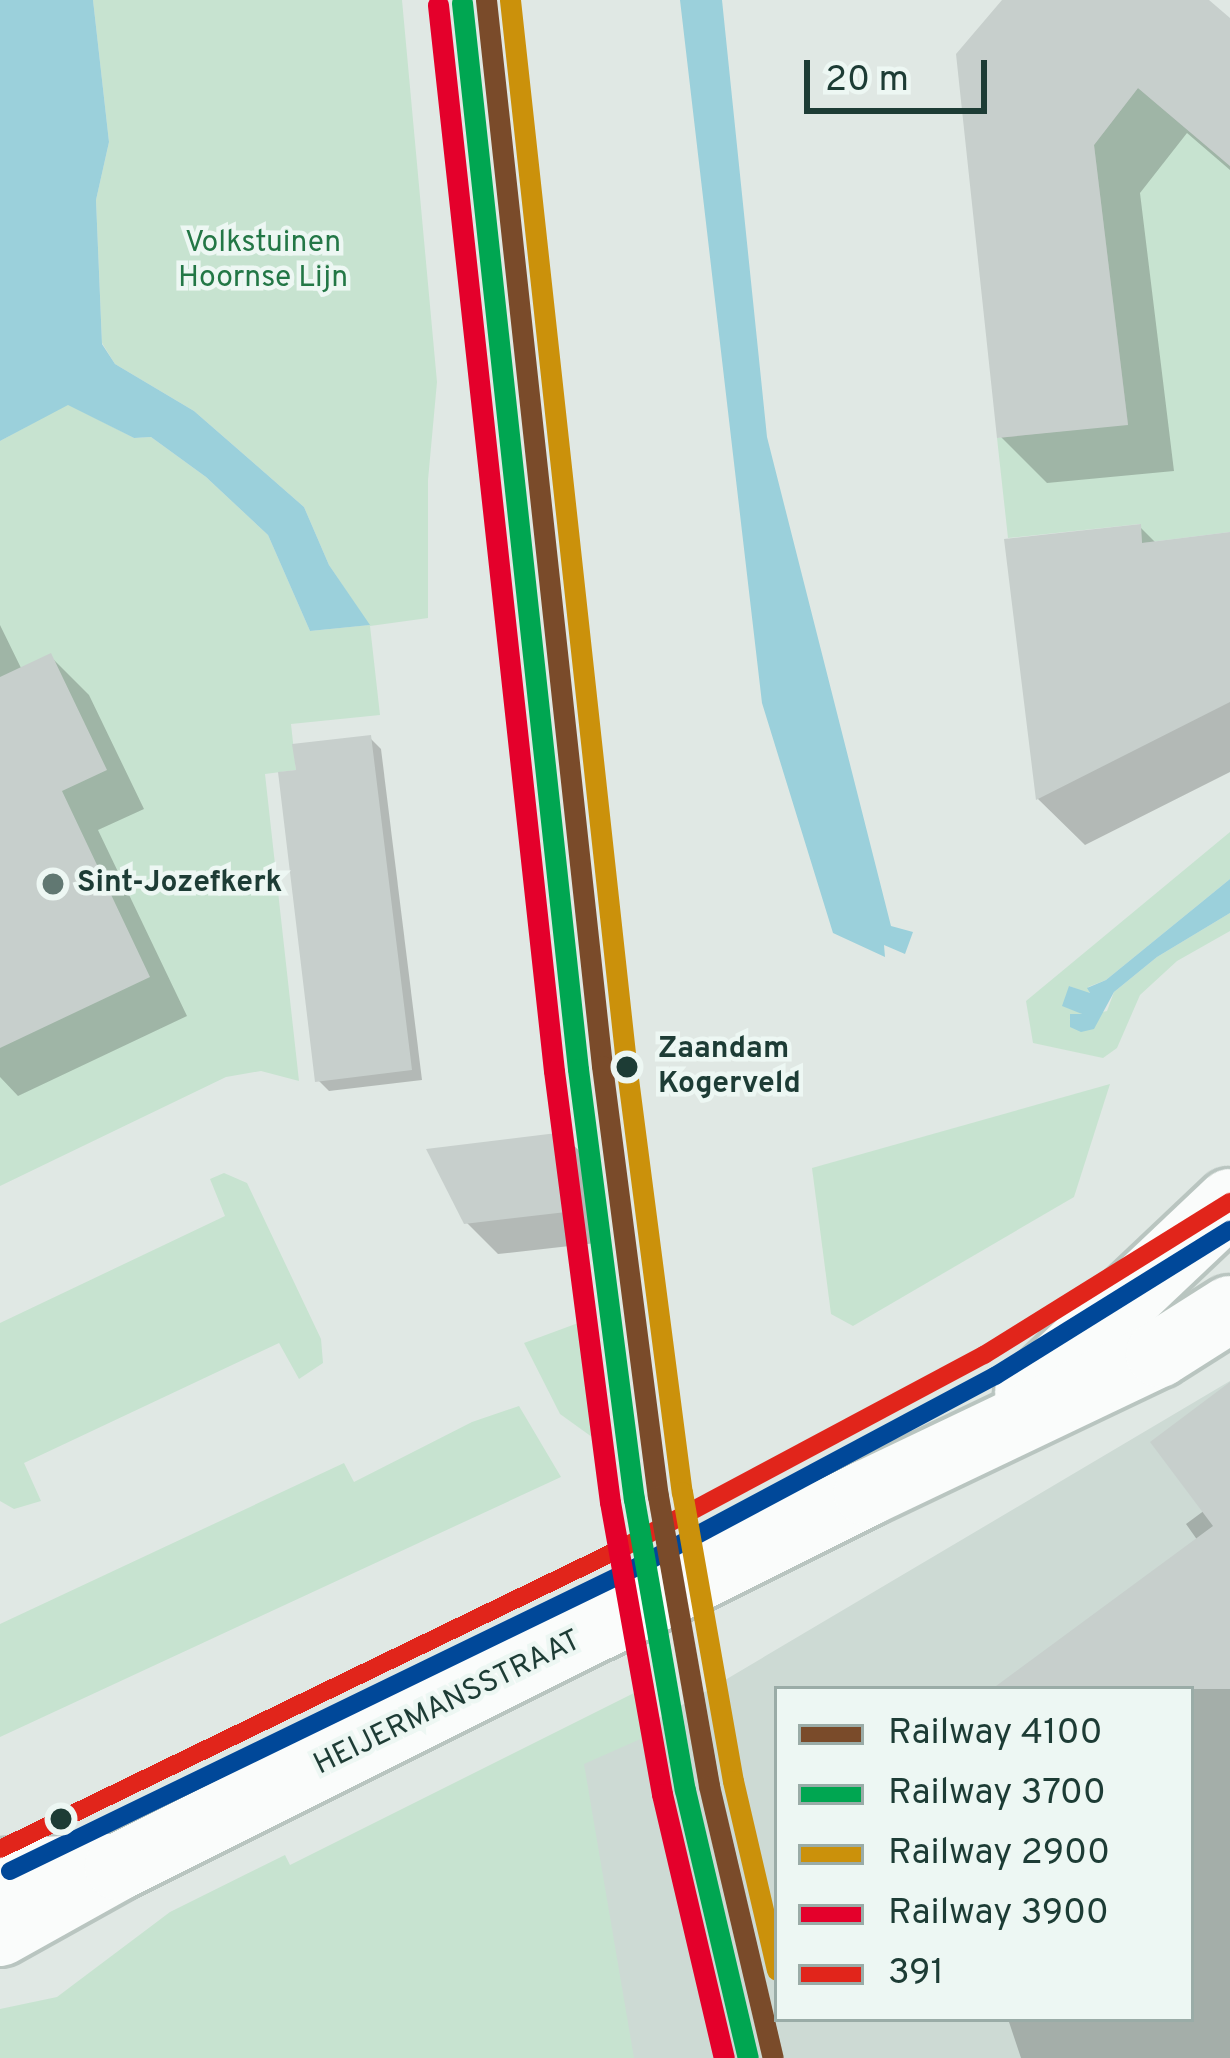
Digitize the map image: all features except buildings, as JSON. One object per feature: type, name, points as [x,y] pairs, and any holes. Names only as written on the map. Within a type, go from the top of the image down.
[{"type":"main road","name":"HEIJERMANSSTRAAT","points":[[970,1444],[1088,1341],[1230,1202]]},
{"type":"main road","name":"HEIJERMANSSTRAAT","points":[[0,1933],[118,1867],[1159,1354],[1230,1309]]},
{"type":"main road","name":"HEIJERMANSSTRAAT","points":[[0,1872],[118,1867]]},
{"type":"shaded area","points":[[1230,1381],[1230,2058],[18,2058],[74,2045],[698,1696]]},
{"type":"green space","name":"Volkstuinen Hoornse Lijn","points":[[93,0],[402,0],[437,382],[428,480],[428,618],[370,626],[380,715],[291,724],[296,770],[265,774],[299,1081],[261,1071],[226,1077],[0,1186],[0,441],[68,404],[134,438],[151,437],[206,477],[268,535],[310,631],[369,625],[329,565],[304,507],[194,411],[115,364],[102,343],[96,200],[109,142]]},
{"type":"green space","points":[[1138,88],[1230,166],[1230,532],[1142,543],[1140,524],[1008,538],[997,438],[1128,424],[1094,145]]},
{"type":"green space","points":[[1230,832],[1230,879],[1106,980],[1088,987],[1090,994],[1069,986],[1082,1013],[1069,1020],[1107,1011],[1114,992],[1157,957],[1230,913],[1230,931],[1177,961],[1140,995],[1117,1048],[1103,1058],[1033,1043],[1026,1001]]},
{"type":"green space","points":[[1110,1084],[1074,1197],[853,1326],[831,1314],[812,1168]]},
{"type":"green space","points":[[224,1173],[247,1183],[321,1339],[323,1363],[299,1379],[279,1343],[24,1463],[41,1501],[14,1509],[0,1501],[0,1323],[225,1216],[210,1179]]},
{"type":"green space","points":[[589,1319],[592,1437],[560,1414],[524,1343]]},
{"type":"green space","points":[[519,1406],[561,1477],[0,1737],[0,1624],[344,1463],[354,1482],[472,1422]]},
{"type":"green space","points":[[654,1683],[654,1733],[584,1764],[634,2058],[0,2058],[0,2009],[57,1997],[170,1912],[285,1855],[290,1865]]},
{"type":"water","points":[[0,0],[93,0],[109,142],[96,200],[102,344],[115,364],[194,411],[304,507],[329,565],[370,625],[310,631],[268,535],[206,477],[151,437],[134,438],[68,405],[0,441]]},
{"type":"water","points":[[680,0],[722,0],[767,437],[891,926],[913,932],[905,954],[884,945],[885,957],[833,933],[762,703]]},
{"type":"water","points":[[1230,879],[1230,913],[1157,957],[1114,992],[1094,1029],[1081,1032],[1070,1027],[1070,1014],[1082,1014],[1062,1006],[1069,986],[1090,993],[1087,988],[1106,980]]},
{"type":"rail line","name":"4100","points":[[486,0],[602,1066],[658,1496],[709,1786],[773,2058]]},
{"type":"rail line","name":"2900","points":[[510,0],[626,1063],[682,1492],[733,1781],[774,1957]]},
{"type":"rail line","name":"3700","points":[[462,3],[578,1069],[634,1499],[685,1790],[748,2058]]},
{"type":"rail line","name":"3900","points":[[438,5],[554,1071],[610,1502],[662,1794],[724,2058]]},
{"type":"transit line","name":"391","points":[[0,1849],[626,1546],[984,1355],[1230,1202]]},
{"type":"transit line","points":[[10,1871],[637,1567],[995,1376],[1230,1230]]},
{"type":"place","name":"Sint-Jozefkerk","points":[[53,884]]},
{"type":"place","name":"Zaandam Kogerveld","points":[[627,1067]]}]
